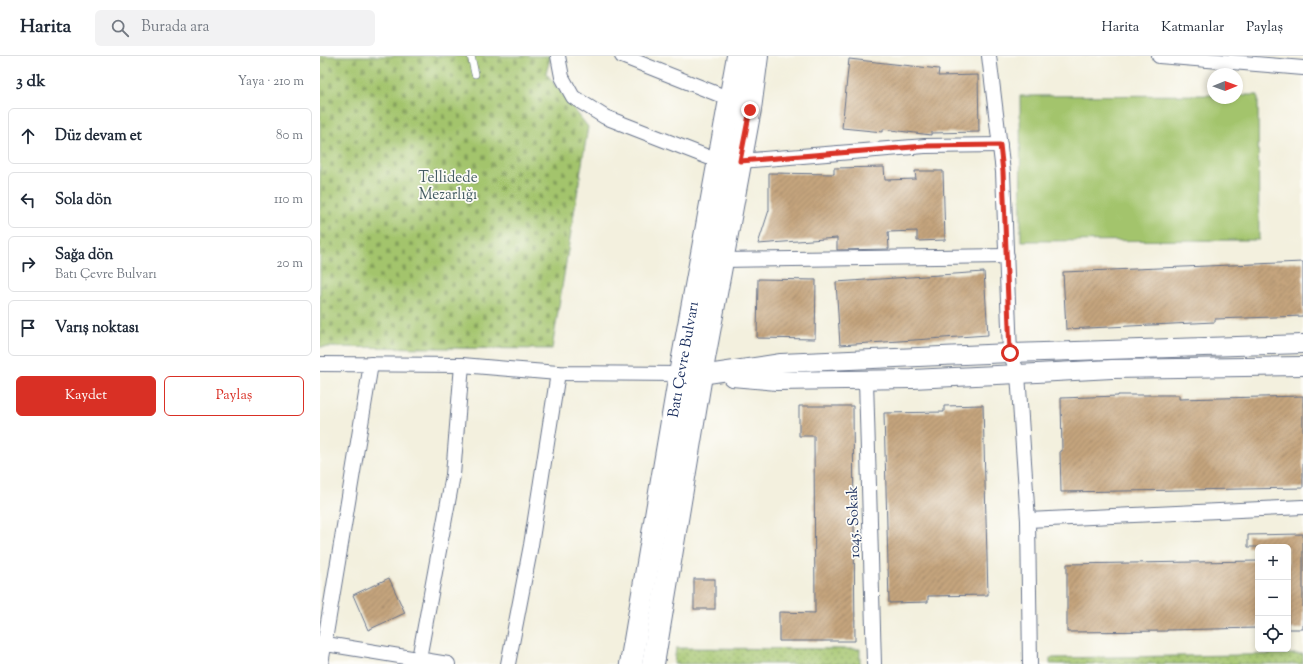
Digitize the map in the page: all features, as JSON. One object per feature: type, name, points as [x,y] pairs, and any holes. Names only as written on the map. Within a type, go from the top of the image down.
[{"type":"main road","name":"Batı Çevre Bulvarı","points":[[631,664],[680,374],[738,56]]},
{"type":"main road","name":"Batı Çevre Bulvarı","points":[[653,664],[701,375],[750,110],[757,56]]},
{"type":"street","points":[[558,56],[562,77],[573,97],[605,117],[718,161]]},
{"type":"street","points":[[622,56],[730,99]]},
{"type":"street","points":[[989,56],[1003,172],[1010,353],[1018,374],[1028,520],[1030,664]]},
{"type":"street","points":[[1159,56],[1249,60],[1303,68]]},
{"type":"street","points":[[740,161],[925,146],[1000,145]]},
{"type":"street","points":[[722,260],[1006,256]]},
{"type":"street","points":[[701,375],[780,363],[1010,353],[1303,344]]},
{"type":"street","points":[[320,364],[462,365],[558,373],[680,374],[777,381],[866,380],[1112,369],[1303,366]]},
{"type":"street","points":[[321,664],[322,644],[371,364]]},
{"type":"street","points":[[418,662],[452,475],[462,365]]},
{"type":"street","points":[[508,664],[532,545],[558,373]]},
{"type":"street","name":"1045. Sokak","points":[[866,380],[874,664]]},
{"type":"street","points":[[1028,520],[1303,507]]},
{"type":"street","points":[[322,644],[418,662],[448,664]]},
{"type":"lane","points":[[471,56],[475,74]]},
{"type":"green space","name":"Tellidede Mezarlığı","points":[[320,56],[551,56],[546,73],[588,127],[552,349],[320,347]]},
{"type":"green space","points":[[1207,95],[1207,104],[1243,104],[1243,95],[1258,95],[1259,240],[1021,241],[1020,96]]},
{"type":"green space","points":[[676,648],[860,649],[860,664],[674,664]]},
{"type":"green space","points":[[1303,654],[1303,664],[1050,664],[1050,658]]},
{"type":"building","points":[[849,59],[939,69],[938,76],[978,75],[979,132],[931,133],[931,135],[883,129],[883,132],[842,128]]},
{"type":"building","points":[[884,167],[885,180],[916,179],[915,171],[943,171],[945,240],[917,241],[917,231],[888,232],[889,249],[837,250],[837,238],[758,244],[769,210],[769,173],[834,174],[834,168]]},
{"type":"building","points":[[1303,262],[1303,316],[1215,319],[1215,322],[1066,329],[1063,272]]},
{"type":"building","points":[[984,272],[988,335],[840,345],[836,282]]},
{"type":"building","points":[[758,279],[816,280],[815,339],[757,338]]},
{"type":"building","points":[[1118,395],[1179,395],[1179,399],[1303,396],[1303,488],[1061,492],[1061,398]]},
{"type":"building","points":[[983,405],[988,595],[928,596],[928,602],[889,603],[884,413],[944,412],[944,406]]},
{"type":"building","points":[[799,406],[853,406],[855,641],[779,641],[779,612],[815,613],[814,436],[799,436]]},
{"type":"building","points":[[1303,534],[1303,629],[1291,629],[1291,544],[1255,544],[1255,547],[1248,547],[1248,535]]},
{"type":"building","points":[[1255,561],[1255,628],[1067,632],[1067,564]]},
{"type":"building","points":[[389,578],[405,613],[368,630],[353,595]]},
{"type":"building","points":[[694,579],[715,579],[715,609],[694,609]]},
{"type":"route","points":[[750,110],[740,161],[925,146],[1000,145],[1003,172],[1010,353]]}]
